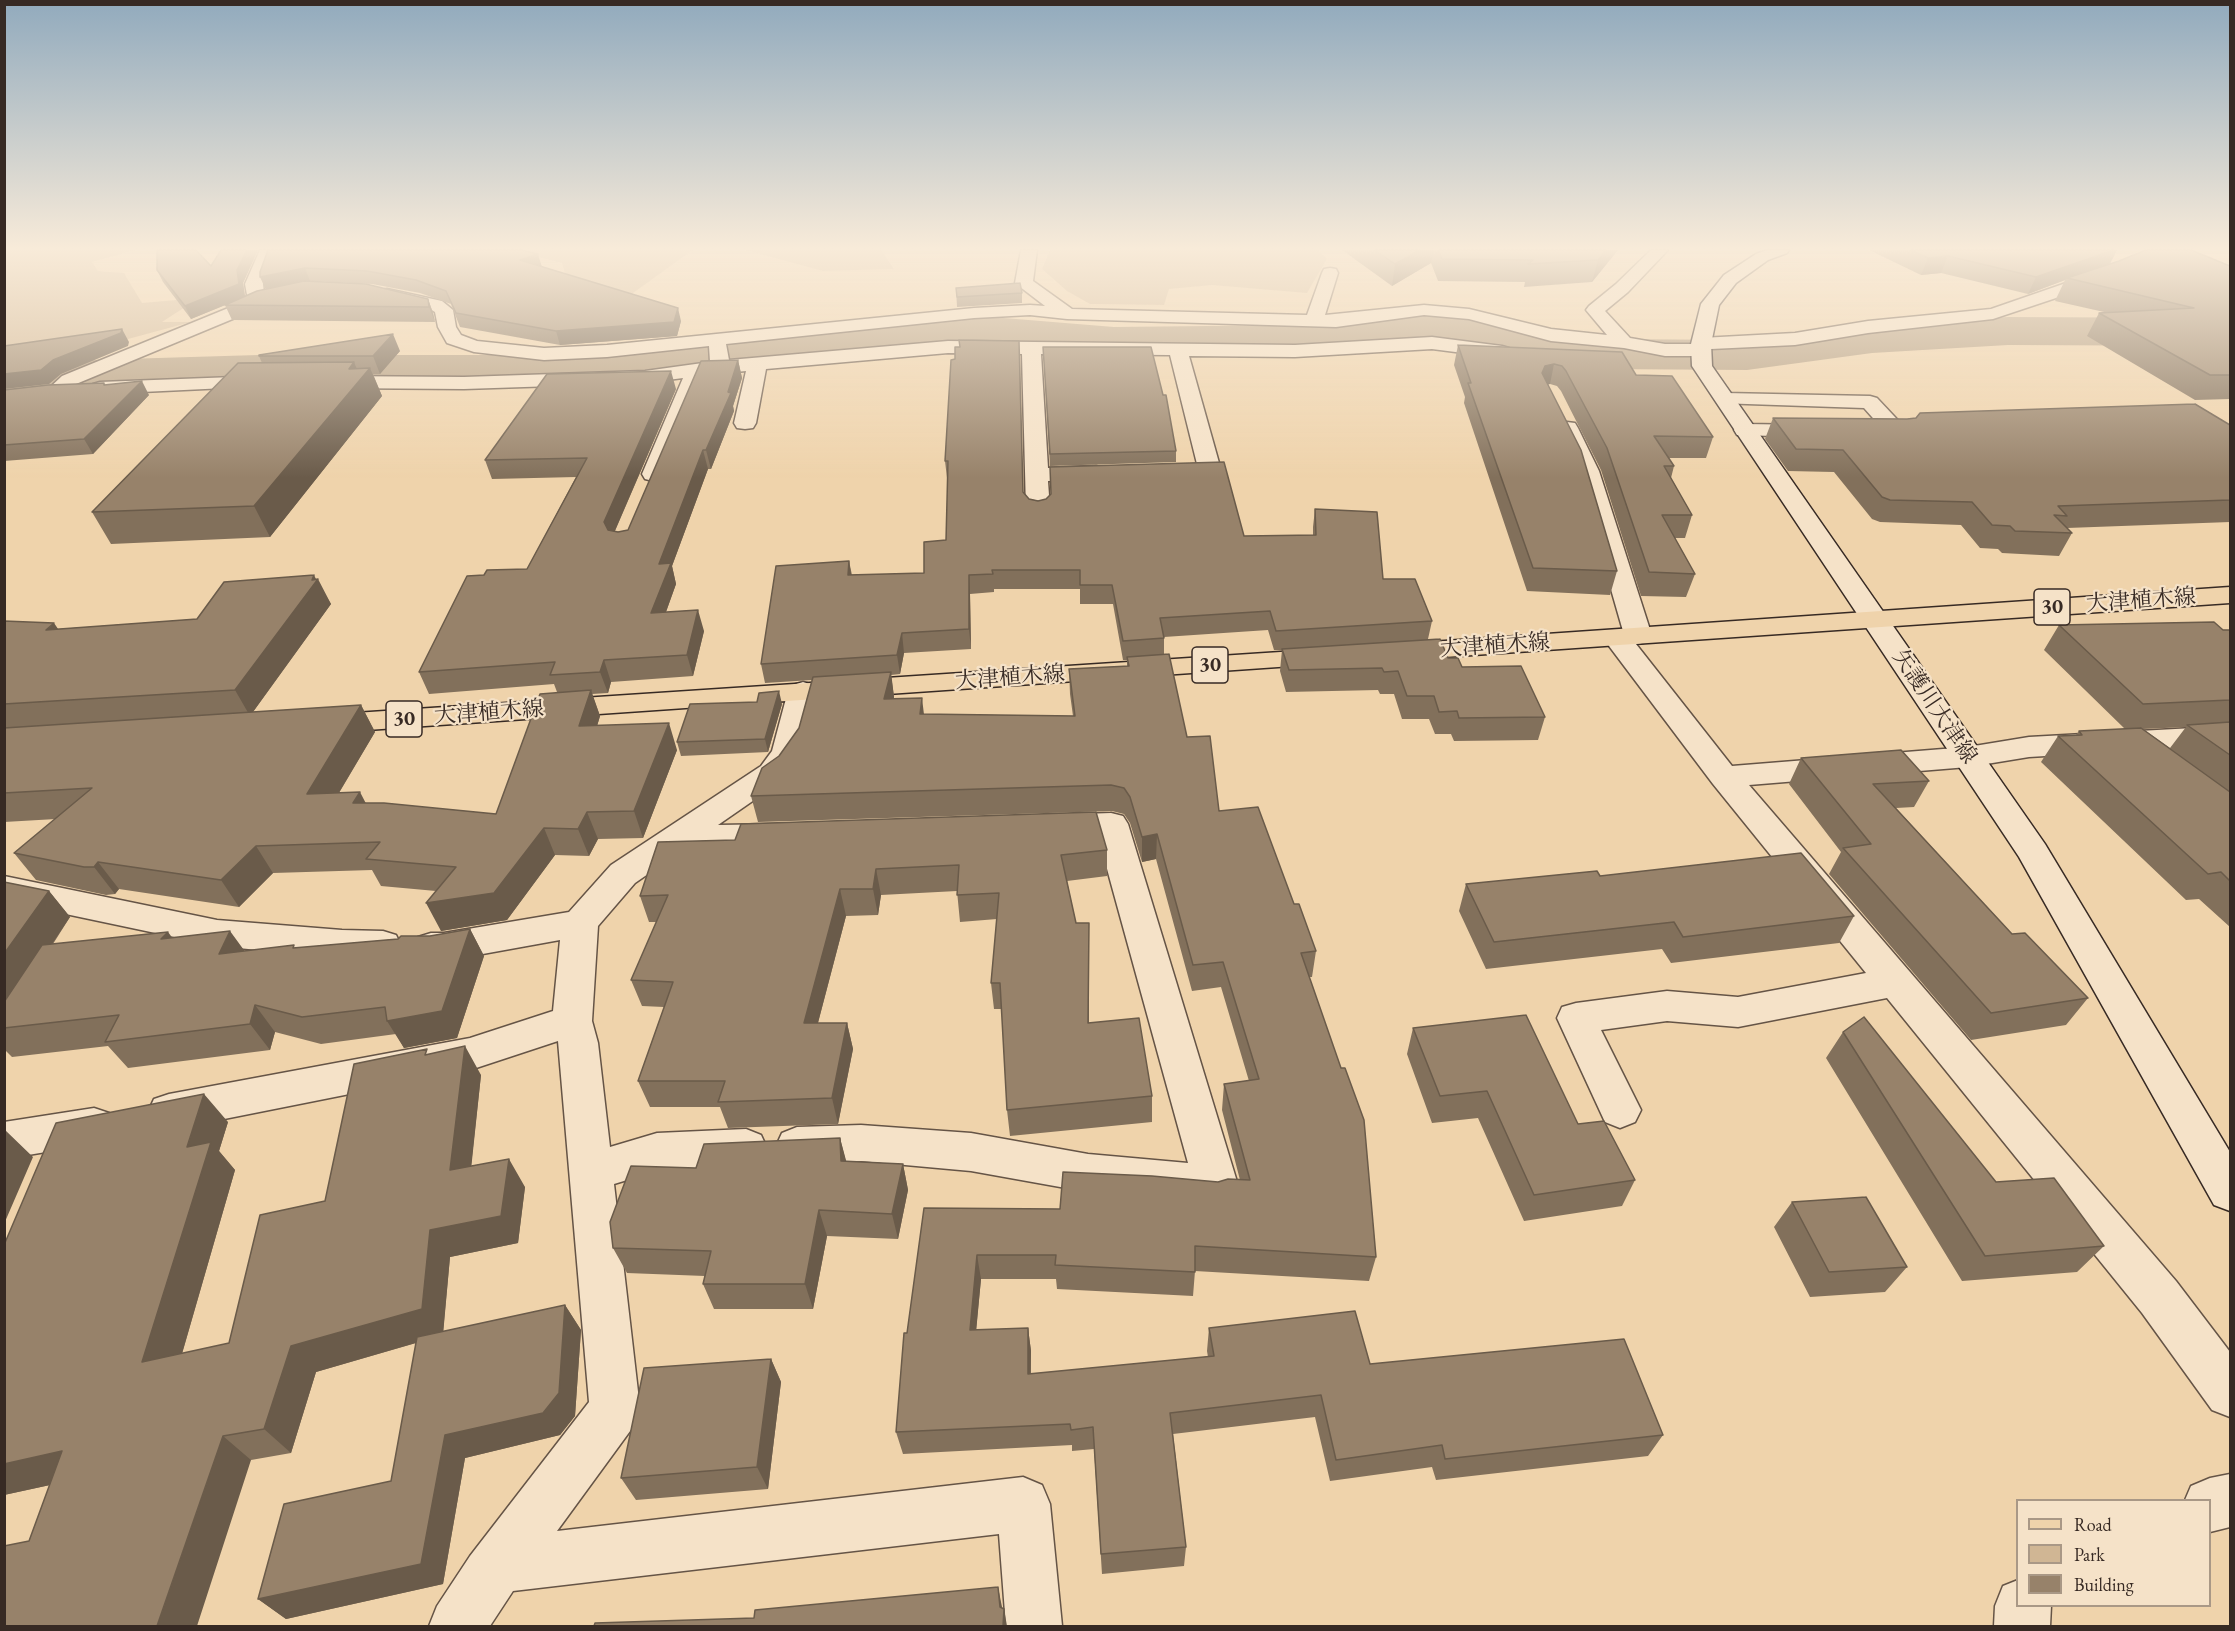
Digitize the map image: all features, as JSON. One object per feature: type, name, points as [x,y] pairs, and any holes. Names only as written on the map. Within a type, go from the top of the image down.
[{"type":"main road","name":"大津植木線","points":[[291,726],[2230,595]]},
{"type":"street","points":[[56,391],[69,380],[196,326]]},
{"type":"street","points":[[447,326],[454,339],[474,346],[556,354],[863,326]]},
{"type":"street","points":[[1518,326],[1551,334],[1702,353]]},
{"type":"street","points":[[1610,326],[1624,342]]},
{"type":"street","points":[[1702,353],[1706,326]]},
{"type":"street","points":[[1647,365],[1702,353],[1877,326]]},
{"type":"street","points":[[718,339],[720,367]]},
{"type":"street","points":[[315,381],[497,382],[645,377],[720,367],[948,346],[1294,351],[1432,343],[1523,355]]},
{"type":"street","points":[[1031,348],[1038,510]]},
{"type":"street","points":[[1152,472],[1210,470],[1178,350]]},
{"type":"street","name":"矢護川大津線","points":[[1702,353],[1725,399],[1745,430],[2033,852],[2230,1191]]},
{"type":"street","points":[[745,423],[757,364]]},
{"type":"street","points":[[647,489],[696,370]]},
{"type":"street","points":[[32,393],[280,381]]},
{"type":"street","points":[[1725,399],[1870,402],[1898,432],[1851,431]]},
{"type":"street","points":[[1558,412],[1588,471],[1627,637],[1724,777],[2159,1297],[2222,1378],[2230,1392]]},
{"type":"street","points":[[1745,430],[1828,431]]},
{"type":"street","points":[[1037,475],[1118,473]]},
{"type":"street","points":[[457,1626],[615,1409],[578,1043],[572,1021],[580,923],[623,874],[772,773],[787,752],[803,692]]},
{"type":"street","points":[[1724,777],[1968,757],[2029,747],[2230,735]]},
{"type":"street","points":[[2131,741],[2167,768]]},
{"type":"street","points":[[591,1172],[657,1152],[861,1143],[971,1152],[1088,1173],[1216,1185],[1111,824],[1017,828]]},
{"type":"street","points":[[680,835],[723,837],[817,834]]},
{"type":"street","points":[[4,888],[217,933],[342,944],[444,947],[580,923]]},
{"type":"street","points":[[1620,1110],[1576,1018],[1667,1006],[1738,1012],[1896,982]]},
{"type":"street","points":[[4,1141],[68,1131],[470,1054],[572,1021]]},
{"type":"street","points":[[51,1173],[68,1131]]},
{"type":"street","points":[[2211,1505],[2230,1501]]},
{"type":"street","points":[[500,1565],[1023,1504],[1034,1626]]},
{"type":"street","points":[[2022,1626],[2023,1607]]},
{"type":"green space","points":[[5,326],[176,326],[128,339],[5,356]]},
{"type":"building","points":[[529,326],[620,326],[556,331]]},
{"type":"building","points":[[2122,326],[2230,326],[2230,375],[2210,375]]},
{"type":"building","points":[[122,329],[121,333],[53,360],[41,370],[4,374],[4,346]]},
{"type":"building","points":[[393,334],[373,356],[259,356],[259,355]]},
{"type":"building","points":[[959,340],[1019,341],[1023,492],[1029,499],[1038,501],[1046,499],[1051,494],[1050,467],[1224,462],[1244,536],[1316,535],[1315,509],[1377,512],[1383,579],[1415,579],[1432,621],[1276,631],[1270,611],[1160,618],[1164,638],[1123,641],[1112,585],[1080,585],[1080,570],[992,570],[993,574],[969,575],[969,629],[902,633],[897,655],[761,664],[776,566],[849,561],[848,575],[924,573],[924,542],[946,540],[948,461],[945,461],[951,360],[955,359],[955,347],[960,347]]},
{"type":"building","points":[[1458,345],[1622,352],[1636,375],[1672,376],[1713,437],[1654,436],[1674,466],[1664,466],[1692,515],[1662,515],[1695,574],[1649,572],[1607,448],[1566,371],[1562,366],[1554,364],[1545,366],[1542,373],[1581,450],[1617,571],[1533,568],[1468,383],[1471,383]]},
{"type":"building","points":[[1043,347],[1151,347],[1163,395],[1166,395],[1176,451],[1050,454]]},
{"type":"building","points":[[738,360],[728,392],[731,393],[706,450],[703,450],[659,564],[671,563],[651,613],[698,610],[687,655],[604,660],[600,672],[550,675],[555,662],[419,672],[467,576],[484,575],[487,570],[527,569],[587,458],[485,460],[547,374],[671,371],[604,522],[608,530],[618,532],[628,530],[701,361]]},
{"type":"building","points":[[354,362],[349,369],[370,368],[254,506],[92,512],[238,363]]},
{"type":"building","points":[[142,381],[84,439],[4,445],[4,390],[48,385],[104,383],[104,385]]},
{"type":"building","points":[[2195,404],[2230,425],[2230,500],[2058,506],[2067,516],[2054,515],[2072,533],[2015,531],[2010,526],[1992,525],[1972,502],[1890,500],[1882,497],[1843,450],[1796,449],[1773,418],[1907,419],[1916,418],[1920,413]]},
{"type":"building","points":[[314,575],[312,580],[318,579],[235,690],[4,704],[4,621],[54,623],[46,630],[197,619],[224,582]]},
{"type":"building","points":[[2214,622],[2223,630],[2230,630],[2230,700],[2143,704],[2059,625]]},
{"type":"building","points":[[1440,639],[1448,658],[1458,658],[1462,667],[1521,666],[1545,717],[1459,718],[1457,711],[1439,712],[1434,696],[1407,696],[1398,671],[1384,672],[1382,668],[1289,670],[1282,649]]},
{"type":"building","points":[[1169,654],[1187,737],[1210,736],[1219,811],[1258,807],[1294,904],[1299,904],[1316,951],[1301,953],[1341,1068],[1345,1068],[1364,1120],[1376,1257],[1195,1246],[1195,1272],[1055,1265],[1056,1255],[977,1255],[970,1330],[1028,1328],[1028,1374],[1214,1356],[1209,1328],[1355,1311],[1370,1364],[1624,1339],[1663,1435],[1445,1459],[1442,1445],[1336,1460],[1321,1395],[1170,1413],[1186,1547],[1101,1554],[1093,1427],[1071,1430],[1070,1424],[896,1432],[904,1333],[907,1333],[924,1208],[1060,1209],[1063,1172],[1218,1182],[1228,1179],[1250,1180],[1224,1084],[1259,1079],[1223,962],[1193,965],[1157,834],[1142,837],[1130,797],[1124,788],[1111,785],[751,796],[762,768],[779,756],[799,728],[813,677],[891,672],[884,699],[922,698],[920,714],[1075,716],[1069,669],[1129,666],[1127,657]]},
{"type":"building","points":[[591,690],[579,726],[669,723],[634,811],[587,812],[578,829],[544,828],[494,893],[426,903],[456,867],[366,859],[380,842],[256,846],[221,880],[98,862],[94,867],[84,867],[14,853],[92,788],[4,793],[4,728],[361,705],[307,794],[360,792],[353,803],[384,803],[496,814],[540,694]]},
{"type":"building","points":[[779,691],[765,739],[677,742],[690,704],[757,702],[759,693]]},
{"type":"building","points":[[2230,722],[2230,755],[2187,725]]},
{"type":"building","points":[[2141,728],[2230,792],[2230,881],[2221,872],[2208,874],[2058,736],[2082,735],[2079,731]]},
{"type":"building","points":[[1901,750],[1929,781],[1873,784],[2012,934],[2025,933],[2088,998],[1991,1013],[1843,848],[1871,844],[1801,758]]},
{"type":"building","points":[[1096,812],[1107,850],[1061,855],[1076,923],[1089,923],[1088,1023],[1139,1018],[1152,1096],[1007,1110],[1000,983],[991,983],[999,893],[957,895],[959,865],[876,869],[873,889],[840,889],[804,1023],[847,1023],[832,1098],[718,1102],[725,1081],[638,1081],[673,982],[631,980],[668,895],[640,896],[658,842],[735,840],[741,824]]},
{"type":"building","points":[[1801,853],[1854,916],[1683,937],[1674,922],[1494,942],[1466,884],[1597,871],[1600,876]]},
{"type":"building","points":[[4,882],[49,891],[4,954]]},
{"type":"building","points":[[470,929],[442,1011],[387,1021],[385,1007],[302,1017],[255,1005],[250,1024],[105,1042],[119,1015],[4,1028],[4,1002],[42,945],[168,932],[161,939],[230,931],[219,954],[294,945],[293,948],[398,939],[401,936],[430,936]]},
{"type":"building","points":[[1526,1015],[1578,1124],[1604,1121],[1635,1180],[1534,1195],[1487,1091],[1440,1096],[1413,1028]]},
{"type":"building","points":[[1864,1017],[1996,1182],[2054,1178],[2104,1246],[1985,1256],[1843,1032]]},
{"type":"building","points":[[465,1046],[450,1170],[509,1159],[501,1216],[430,1230],[422,1309],[291,1346],[264,1429],[223,1436],[157,1626],[4,1626],[4,1546],[29,1541],[62,1451],[4,1464],[4,1245],[56,1123],[204,1094],[187,1147],[211,1142],[142,1362],[229,1343],[260,1215],[325,1201],[354,1064],[427,1049],[425,1055]]},
{"type":"building","points":[[840,1138],[841,1161],[903,1164],[892,1214],[819,1210],[805,1284],[703,1284],[711,1251],[613,1248],[610,1222],[631,1166],[696,1168],[704,1144]]},
{"type":"building","points":[[1866,1197],[1907,1267],[1829,1272],[1792,1202]]},
{"type":"building","points":[[565,1305],[559,1393],[543,1413],[445,1435],[421,1564],[258,1599],[284,1504],[391,1481],[417,1337]]},
{"type":"building","points":[[771,1359],[757,1467],[621,1478],[644,1368]]},
{"type":"building","points":[[998,1587],[1000,1607],[1004,1609],[1003,1626],[594,1626],[595,1623],[754,1618],[755,1610]]},
{"type":"waterway","points":[[4,383],[57,376],[114,374],[258,370],[526,370],[648,364],[757,356],[992,331],[1114,341],[1300,339],[1422,329],[1453,331],[1600,354],[1747,355],[1872,339],[2008,331],[2230,332]]}]
